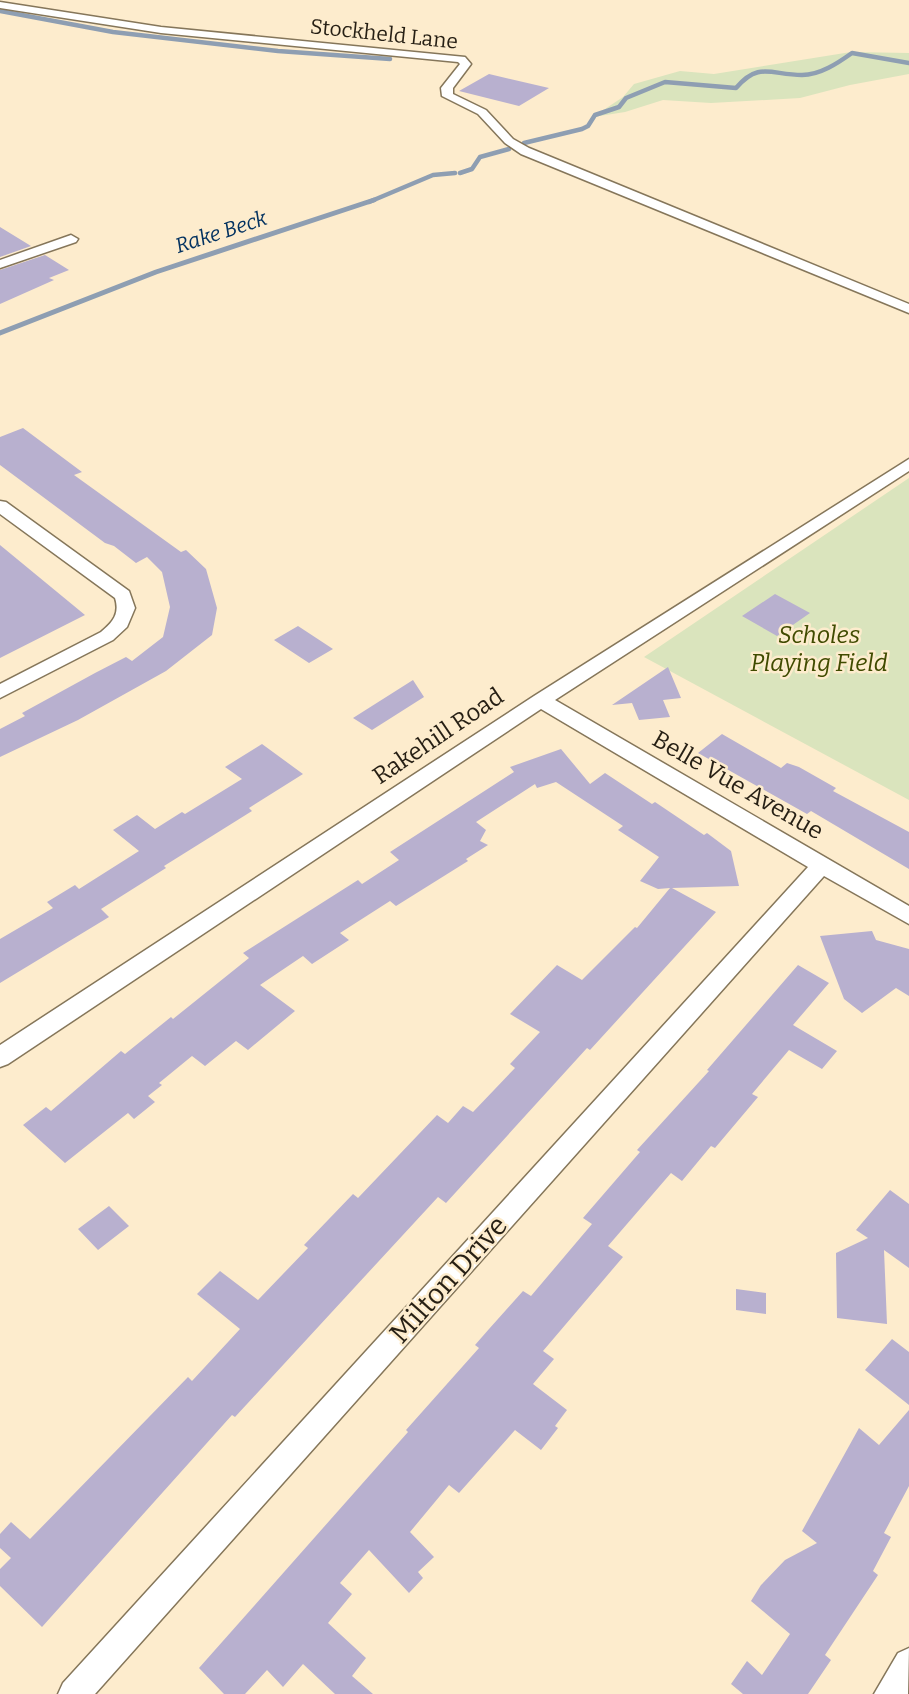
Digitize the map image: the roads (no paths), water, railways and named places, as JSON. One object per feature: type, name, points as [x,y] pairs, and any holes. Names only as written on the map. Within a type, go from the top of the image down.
[{"type":"street","name":"Stockheld Lane","points":[[0,5],[161,30],[461,60],[466,64],[447,88],[448,96],[482,112],[509,141],[525,150],[909,309]]},
{"type":"street","points":[[0,264],[71,239]]},
{"type":"street","name":"Rakehill Road","points":[[0,1057],[541,700],[909,464]]},
{"type":"street","points":[[0,506],[8,521],[123,595],[128,605],[127,616],[120,626],[107,636],[0,692]]},
{"type":"street","name":"Belle Vue Avenue","points":[[541,700],[909,916]]},
{"type":"street","name":"Milton Drive","points":[[74,1694],[822,865]]},
{"type":"street","points":[[890,1694],[909,1664]]},
{"type":"waterway","points":[[0,11],[113,32],[278,51],[390,59]]},
{"type":"waterway","name":"Rake Beck","points":[[524,143],[582,129],[588,126],[595,115],[619,107],[626,98],[665,82],[736,88],[759,72],[802,75],[815,73],[852,53],[909,63]]},
{"type":"waterway","name":"Rake Beck","points":[[460,173],[472,169],[480,157],[509,149]]},
{"type":"waterway","name":"Rake Beck","points":[[373,200],[433,175],[455,173]]},
{"type":"waterway","name":"Rake Beck","points":[[0,333],[156,272],[373,200]]},
{"type":"waterway","name":"Rake Beck","points":[[369,202],[373,200]]},
{"type":"park label","name":"Scholes Playing Field","points":[[819,649]]}]
